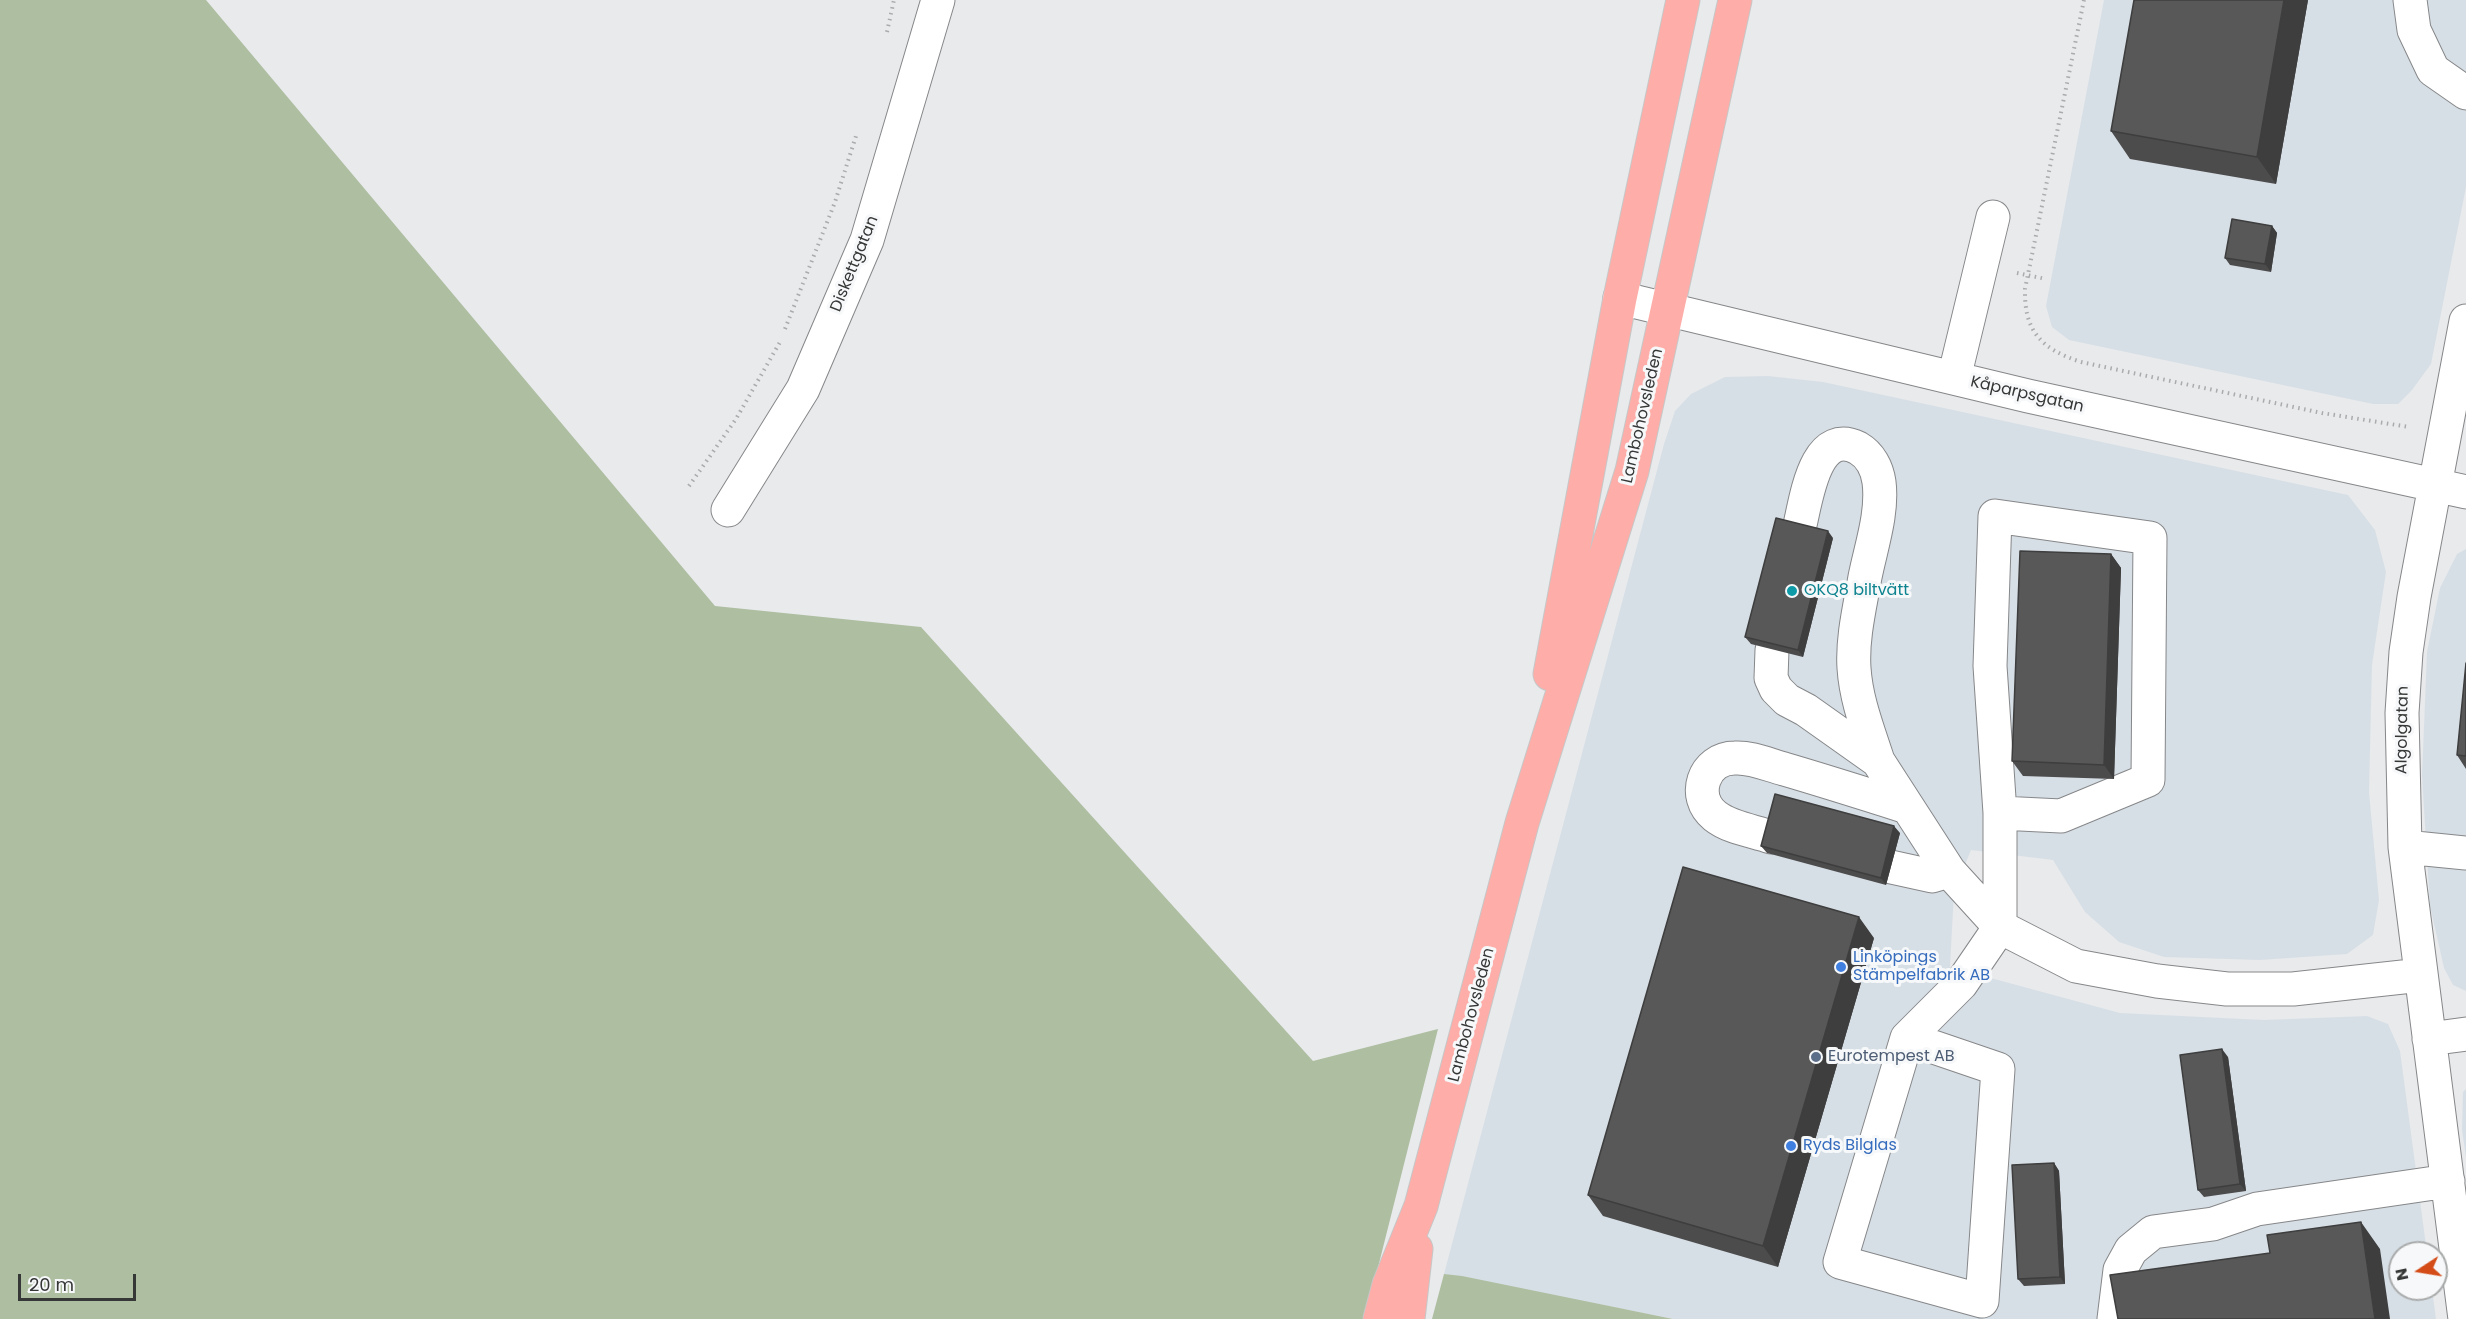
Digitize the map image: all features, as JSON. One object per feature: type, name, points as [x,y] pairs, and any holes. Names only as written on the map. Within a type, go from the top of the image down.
[{"type":"main road","name":"Lambohovsleden","points":[[1522,824],[1620,298],[1683,0]]},
{"type":"main road","name":"Lambohovsleden","points":[[1380,1319],[1389,1286],[1421,1206],[1522,824],[1632,471],[1735,0]]},
{"type":"main road","name":"Lambohovsleden","points":[[1408,1319],[1421,1206]]},
{"type":"street","name":"Diskettgatan","points":[[728,510],[803,389],[867,240],[938,0]]},
{"type":"street","points":[[2410,0],[2414,30],[2433,70],[2466,93]]},
{"type":"street","points":[[1954,378],[1993,217]]},
{"type":"street","name":"Kåparpsgatan","points":[[1620,298],[1954,378],[2451,489]]},
{"type":"street","name":"Algolgatan","points":[[2465,1319],[2405,847],[2402,713],[2406,652],[2414,597],[2451,489],[2446,434],[2466,321]]},
{"type":"street","points":[[1799,530],[1816,466],[1822,454],[1833,445],[1845,443],[1860,449],[1873,462],[1879,482],[1877,513],[1857,626],[1854,667],[1860,704],[1878,760],[1907,807],[1949,871],[2000,927],[2076,966],[2203,987],[2293,988],[2421,975]]},
{"type":"street","points":[[1907,1038],[1998,1069],[1982,1301],[1840,1262],[1907,1038],[1961,984],[2000,927],[2000,813],[1990,666],[1995,516],[2150,538],[2148,780],[2061,816],[2000,813]]},
{"type":"street","points":[[1772,650],[1771,678],[1776,689],[1787,700],[1806,710],[1878,760]]},
{"type":"street","points":[[1771,837],[1738,827],[1716,817],[1706,807],[1701,795],[1703,784],[1714,764],[1736,758],[1746,760],[1907,807]]},
{"type":"street","points":[[2405,847],[2466,853]]},
{"type":"street","points":[[1891,867],[1932,876],[1949,871]]},
{"type":"street","points":[[2429,1039],[2466,1034]]},
{"type":"street","points":[[2114,1319],[2120,1270],[2131,1250],[2152,1232],[2213,1224],[2257,1209],[2448,1180]]},
{"type":"path","points":[[886,34],[894,0]]},
{"type":"path","points":[[2084,0],[2025,289],[2027,318],[2034,333],[2044,344],[2062,356],[2081,362],[2322,412],[2446,434]]},
{"type":"path","points":[[689,486],[736,419],[780,342],[835,202],[856,135]]},
{"type":"shaded area","points":[[2104,0],[2466,0],[2466,187],[2431,364],[2412,390],[2398,404],[2373,404],[2069,340],[2052,327],[2046,306]]},
{"type":"shaded area","points":[[1768,376],[1823,382],[2348,495],[2375,530],[2386,572],[2372,665],[2369,792],[2379,900],[2373,935],[2347,954],[2260,960],[2164,957],[2119,942],[2085,912],[2053,860],[1971,850],[1954,892],[1950,967],[2120,1013],[2264,1020],[2367,1016],[2388,1024],[2400,1051],[2425,1241],[2388,1241],[2388,1301],[2434,1301],[2436,1319],[1673,1319],[1444,1274],[1664,444],[1675,411],[1691,394],[1725,377]]},
{"type":"shaded area","points":[[2466,549],[2466,991],[2453,985],[2444,968],[2430,906],[2422,776],[2427,652],[2440,588],[2457,554]]},
{"type":"shaded area","points":[[2466,1089],[2466,1158],[2462,1130],[2463,1092]]},
{"type":"green space","points":[[0,0],[206,0],[715,606],[921,627],[1313,1061],[1438,1029],[1365,1319],[0,1319]]},
{"type":"green space","points":[[1444,1274],[1462,1276],[1673,1319],[1432,1319]]},
{"type":"building","points":[[2134,0],[2284,0],[2257,157],[2111,131]]},
{"type":"building","points":[[2232,219],[2272,226],[2265,264],[2225,258]]},
{"type":"building","name":"OKQ8 biltvätt","points":[[1776,518],[1828,531],[1798,650],[1745,637]]},
{"type":"building","points":[[2020,551],[2111,554],[2104,765],[2012,761]]},
{"type":"building","points":[[2466,663],[2466,756],[2457,755]]},
{"type":"building","points":[[1775,794],[1894,826],[1881,878],[1761,846]]},
{"type":"building","points":[[1683,867],[1859,917],[1763,1246],[1588,1195]]},
{"type":"building","points":[[2222,1049],[2240,1184],[2198,1190],[2180,1055]]},
{"type":"building","points":[[2054,1163],[2060,1277],[2018,1279],[2012,1165]]},
{"type":"building","points":[[2361,1222],[2375,1319],[2118,1319],[2110,1275],[2270,1253],[2267,1235]]},
{"type":"place","name":"OKQ8 biltvätt","points":[[1792,591]]},
{"type":"place","name":"Linköpings Stämpelfabrik AB","points":[[1841,967]]},
{"type":"place","name":"Eurotempest AB","points":[[1816,1057]]},
{"type":"place","name":"Ryds Bilglas","points":[[1791,1146]]}]
